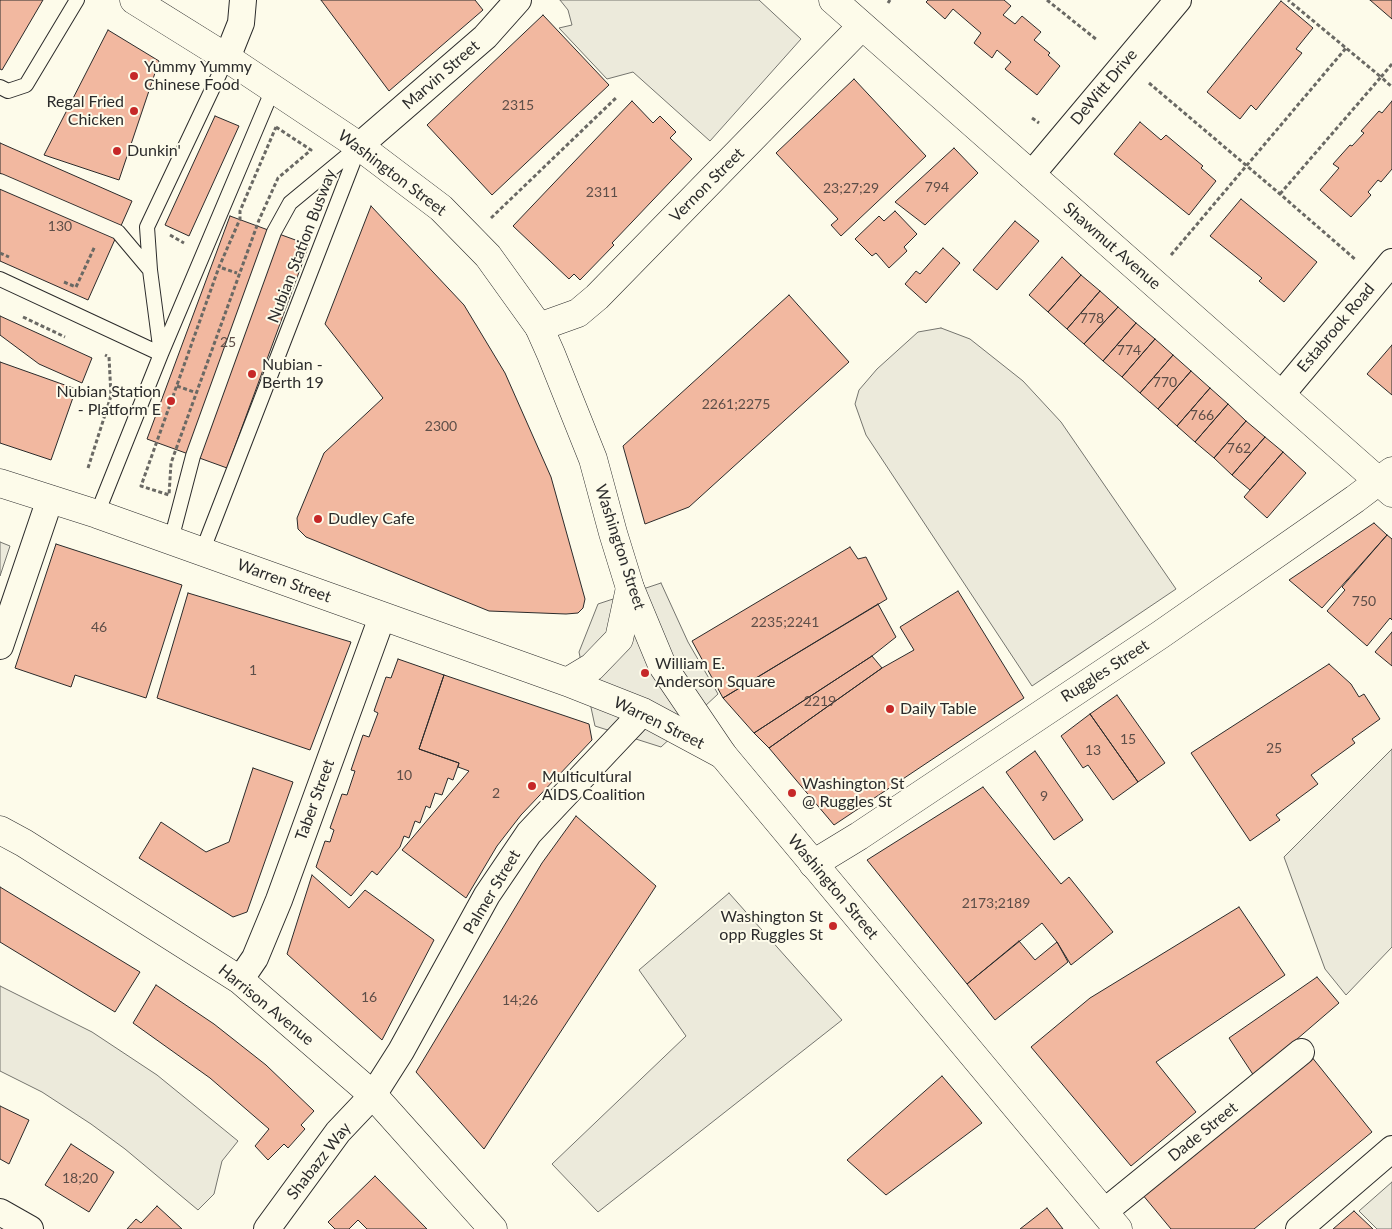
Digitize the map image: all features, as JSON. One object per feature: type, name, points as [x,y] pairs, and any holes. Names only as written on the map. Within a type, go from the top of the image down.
[{"type":"main road","name":"Washington Street","points":[[134,0],[359,146],[441,208],[488,256],[539,327],[593,459],[630,588],[662,665],[723,755],[1111,1221]]},
{"type":"main road","name":"Shawmut Avenue","points":[[833,0],[1281,395],[1387,481]]},
{"type":"main road","name":"Vernon Street","points":[[539,327],[578,313],[597,298],[862,26]]},
{"type":"main road","name":"Ruggles Street","points":[[813,864],[860,836],[1160,635],[1355,499],[1387,481]]},
{"type":"main road","name":"Warren Street","points":[[0,483],[97,514],[567,682],[643,712],[723,755]]},
{"type":"main road","points":[[567,682],[592,667],[619,640],[630,588]]},
{"type":"main road","name":"Harrison Avenue","points":[[0,830],[24,843],[240,980],[373,1095],[493,1229]]},
{"type":"street","points":[[226,58],[241,23],[242,0]]},
{"type":"street","name":"Marvin Street","points":[[359,146],[485,37],[518,0]]},
{"type":"street","name":"DeWitt Drive","points":[[1031,174],[1178,0]]},
{"type":"street","name":"Estabrook Road","points":[[1281,395],[1392,262]]},
{"type":"street","points":[[0,646],[50,498]]},
{"type":"street","name":"Taber Street","points":[[240,980],[255,958],[279,900],[382,617]]},
{"type":"street","name":"Palmer Street","points":[[373,1095],[401,1051],[487,895],[529,833],[643,712]]},
{"type":"street","name":"Dade Street","points":[[1111,1221],[1301,1052]]},
{"type":"street","name":"Shabazz Way","points":[[266,1229],[338,1132],[373,1095]]},
{"type":"street","points":[[1299,1229],[1392,1149]]},
{"type":"street","points":[[0,1212],[30,1229]]},
{"type":"lane","points":[[0,87],[8,90],[26,85],[77,0]]},
{"type":"lane","points":[[161,354],[150,270],[147,227],[226,58]]},
{"type":"lane","points":[[97,514],[161,354],[273,89]]},
{"type":"lane","name":"Nubian Station Busway","points":[[171,540],[194,456],[274,232],[290,203],[359,146]]},
{"type":"lane","name":"Nubian Station Busway","points":[[202,552],[359,146]]},
{"type":"lane","points":[[0,182],[118,232],[150,270]]},
{"type":"lane","points":[[0,279],[161,354]]},
{"type":"path","points":[[1048,0],[1097,40]]},
{"type":"path","points":[[1288,0],[1392,87]]},
{"type":"path","points":[[1171,255],[1346,48]]},
{"type":"path","points":[[1280,194],[1392,64]]},
{"type":"path","points":[[1149,84],[1247,165],[1356,260]]},
{"type":"path","points":[[470,238],[617,98]]},
{"type":"path","points":[[168,234],[185,243]]},
{"type":"path","points":[[76,287],[96,247]]},
{"type":"path","points":[[219,267],[240,274]]},
{"type":"path","points":[[16,313],[69,338]]},
{"type":"path","points":[[88,468],[111,396],[109,357],[101,353]]},
{"type":"path","points":[[177,386],[196,393]]},
{"type":"path","points":[[141,486],[170,496]]},
{"type":"shaded area","points":[[560,0],[759,0],[801,39],[710,141],[633,72],[607,79],[559,28],[572,25],[568,10]]},
{"type":"shaded area","points":[[941,328],[970,339],[1023,381],[1061,422],[1176,589],[1032,686],[866,435],[855,404],[859,390],[877,369],[918,332]]},
{"type":"shaded area","points":[[0,542],[10,546],[0,576]]},
{"type":"shaded area","name":"William E. Anderson Square","points":[[661,583],[688,642],[718,694],[661,747],[595,726],[579,652],[598,604]]},
{"type":"shaded area","points":[[1392,749],[1392,947],[1346,995],[1325,969],[1284,857]]},
{"type":"shaded area","points":[[729,893],[842,1020],[598,1212],[552,1164],[686,1036],[639,970]]},
{"type":"shaded area","points":[[0,986],[92,1032],[157,1075],[238,1141],[222,1161],[214,1194],[198,1210],[125,1149],[91,1124],[42,1092],[0,1071]]},
{"type":"shaded area","points":[[1392,1182],[1392,1229],[1377,1229],[1359,1211]]},
{"type":"building","points":[[0,0],[43,0],[2,70],[0,69]]},
{"type":"building","points":[[321,0],[475,0],[483,10],[389,91]]},
{"type":"building","points":[[928,0],[1004,0],[1011,6],[1003,15],[1015,24],[1022,16],[1041,32],[1034,40],[1050,53],[1048,55],[1060,66],[1037,95],[1005,69],[1011,62],[997,50],[992,58],[974,43],[981,33],[953,9],[945,19],[926,2]]},
{"type":"building","points":[[1370,0],[1392,0],[1392,19]]},
{"type":"building","points":[[1281,1],[1313,28],[1296,49],[1302,53],[1256,110],[1251,105],[1240,119],[1207,92]]},
{"type":"building","points":[[543,15],[609,85],[492,195],[427,125]]},
{"type":"building","points":[[108,30],[159,61],[119,180],[44,155]]},
{"type":"building","points":[[854,79],[926,156],[841,236],[831,225],[838,219],[776,153]]},
{"type":"building","points":[[632,101],[653,123],[660,116],[676,132],[670,138],[692,159],[612,243],[614,245],[580,280],[574,274],[569,279],[513,226]]},
{"type":"building","points":[[1392,101],[1392,169],[1381,182],[1378,180],[1368,192],[1371,195],[1351,217],[1320,190],[1339,168],[1333,164],[1364,133],[1361,131],[1379,111],[1382,113]]},
{"type":"building","points":[[215,116],[239,126],[189,236],[165,225]]},
{"type":"building","points":[[1140,122],[1161,140],[1166,135],[1203,166],[1201,168],[1216,181],[1189,215],[1114,154]]},
{"type":"building","points":[[0,143],[132,201],[88,300],[0,261]]},
{"type":"building","points":[[954,148],[978,173],[925,225],[895,202]]},
{"type":"building","points":[[1241,199],[1317,262],[1284,302],[1259,281],[1262,278],[1210,236]]},
{"type":"building","points":[[371,206],[464,305],[505,373],[551,477],[585,599],[583,608],[578,613],[489,611],[306,537],[298,529],[297,518],[324,453],[383,398],[325,324]]},
{"type":"building","points":[[895,211],[917,234],[904,247],[907,251],[889,268],[876,253],[872,256],[855,239],[879,216],[884,221]]},
{"type":"building","points":[[230,216],[309,245],[227,468],[147,439]]},
{"type":"building","points":[[1015,221],[1039,241],[997,290],[973,270]]},
{"type":"building","points":[[943,248],[960,263],[926,303],[905,284],[916,271],[920,274]]},
{"type":"building","points":[[1062,257],[1081,275],[1048,312],[1029,295]]},
{"type":"building","points":[[1081,275],[1100,291],[1067,329],[1048,312]]},
{"type":"building","points":[[1100,291],[1118,307],[1084,344],[1067,329]]},
{"type":"building","points":[[789,295],[849,362],[689,507],[645,524],[623,446]]},
{"type":"building","points":[[1118,307],[1136,323],[1103,361],[1084,344]]},
{"type":"building","points":[[0,316],[92,358],[82,383],[39,364],[0,335]]},
{"type":"building","points":[[1136,323],[1155,339],[1122,377],[1103,361]]},
{"type":"building","points":[[1155,339],[1173,355],[1140,393],[1122,377]]},
{"type":"building","points":[[1392,345],[1392,395],[1367,374]]},
{"type":"building","points":[[1173,355],[1191,371],[1158,409],[1140,393]]},
{"type":"building","points":[[0,362],[76,389],[51,460],[0,443]]},
{"type":"building","points":[[1191,371],[1210,388],[1177,426],[1158,409]]},
{"type":"building","points":[[1210,388],[1228,404],[1195,442],[1177,426]]},
{"type":"building","points":[[1228,404],[1246,421],[1214,458],[1195,442]]},
{"type":"building","points":[[1246,421],[1265,437],[1232,475],[1214,458]]},
{"type":"building","points":[[1265,437],[1283,452],[1250,490],[1232,475]]},
{"type":"building","points":[[1283,452],[1306,473],[1267,518],[1244,497]]},
{"type":"building","points":[[1374,523],[1387,535],[1322,608],[1289,580]]},
{"type":"building","points":[[1387,535],[1392,539],[1392,620],[1390,618],[1367,646],[1327,611],[1345,590],[1342,587]]},
{"type":"building","points":[[56,544],[182,585],[146,698],[75,675],[71,687],[15,668]]},
{"type":"building","points":[[850,547],[858,559],[866,557],[887,599],[723,698],[692,641]]},
{"type":"building","points":[[958,591],[1024,698],[834,825],[769,748],[882,668],[914,650],[900,627]]},
{"type":"building","points":[[188,593],[351,642],[310,750],[157,698]]},
{"type":"building","points":[[878,604],[896,637],[872,656],[754,733],[723,698]]},
{"type":"building","points":[[1392,632],[1392,666],[1375,652]]},
{"type":"building","points":[[872,656],[882,668],[769,748],[754,733]]},
{"type":"building","points":[[398,659],[444,675],[419,749],[459,763],[453,780],[448,778],[442,795],[435,793],[430,808],[426,806],[420,823],[415,821],[409,838],[404,836],[400,847],[377,875],[372,871],[351,896],[316,867],[325,841],[330,842],[334,830],[330,828],[342,794],[347,795],[355,771],[351,770],[363,735],[369,737],[378,713],[374,711],[386,677],[391,678]]},
{"type":"building","points":[[1329,664],[1351,684],[1359,697],[1364,694],[1380,719],[1352,739],[1355,743],[1311,775],[1318,784],[1276,815],[1280,820],[1250,841],[1191,753]]},
{"type":"building","points":[[444,675],[589,724],[592,740],[521,815],[497,846],[466,898],[402,850],[469,771],[458,767],[459,763],[419,749]]},
{"type":"building","points":[[1117,695],[1165,763],[1138,782],[1090,714]]},
{"type":"building","points":[[1090,714],[1138,782],[1113,800],[1088,765],[1083,768],[1061,736]]},
{"type":"building","points":[[1035,751],[1083,820],[1054,840],[1006,772]]},
{"type":"building","points":[[253,768],[293,782],[247,912],[233,917],[139,858],[161,822],[206,852],[229,842]]},
{"type":"building","points":[[983,787],[1061,884],[1069,877],[1113,932],[1071,965],[1057,942],[1042,923],[967,984],[867,860]]},
{"type":"building","points":[[576,816],[656,886],[484,1149],[416,1072],[542,863]]},
{"type":"building","points":[[312,875],[349,908],[365,890],[434,940],[382,1040],[287,954]]},
{"type":"building","points":[[0,887],[140,972],[115,1012],[0,942]]},
{"type":"building","points":[[1239,907],[1285,975],[1156,1062],[1196,1112],[1131,1166],[1031,1047],[1090,998]]},
{"type":"building","points":[[1019,941],[1035,960],[1057,942],[1068,962],[995,1020],[967,984]]},
{"type":"building","points":[[1317,977],[1339,1003],[1254,1076],[1229,1038]]},
{"type":"building","points":[[156,985],[214,1024],[266,1065],[314,1111],[301,1125],[305,1129],[288,1148],[284,1144],[268,1160],[255,1146],[269,1129],[210,1078],[133,1023]]},
{"type":"building","points":[[1311,1056],[1372,1132],[1254,1229],[1171,1229],[1142,1194]]},
{"type":"building","points":[[942,1076],[982,1123],[886,1195],[847,1160]]},
{"type":"building","points":[[0,1106],[29,1120],[9,1164],[0,1159]]},
{"type":"building","points":[[71,1144],[114,1172],[89,1212],[45,1185]]},
{"type":"building","points":[[375,1176],[427,1229],[367,1229],[358,1220],[349,1229],[335,1229],[328,1222]]},
{"type":"building","points":[[157,1206],[182,1229],[127,1229],[136,1219],[141,1223]]},
{"type":"building","points":[[1047,1208],[1063,1229],[1020,1229]]},
{"type":"building","points":[[1354,1211],[1373,1229],[1333,1229]]},
{"type":"place","name":"Yummy Yummy Chinese Food","points":[[134,76]]},
{"type":"place","name":"Regal Fried Chicken","points":[[134,111]]},
{"type":"place","name":"Dunkin'","points":[[117,151]]},
{"type":"place","name":"Nubian - Berth 19","points":[[252,374]]},
{"type":"place","name":"Nubian Station - Platform E","points":[[171,401]]},
{"type":"place","name":"Dudley Cafe","points":[[318,519]]},
{"type":"place","name":"William E. Anderson Square","points":[[645,673]]},
{"type":"place","name":"Daily Table","points":[[890,709]]},
{"type":"place","name":"Multicultural AIDS Coalition","points":[[532,786]]},
{"type":"place","name":"Washington St @ Ruggles St","points":[[792,793]]},
{"type":"place","name":"Washington St opp Ruggles St","points":[[833,926]]}]
